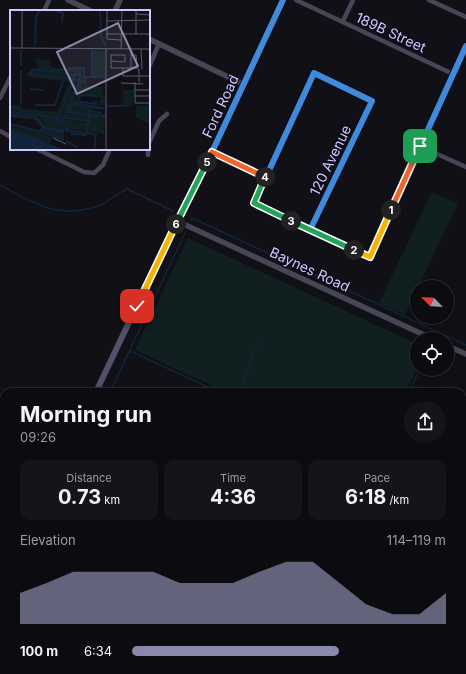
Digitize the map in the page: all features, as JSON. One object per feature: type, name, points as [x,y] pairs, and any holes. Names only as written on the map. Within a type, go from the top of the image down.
[{"type":"main road","name":"Ford Road","points":[[98,388],[177,220],[212,152],[283,0]]},
{"type":"street","points":[[44,10],[49,0]]},
{"type":"street","points":[[68,0],[89,10]]},
{"type":"street","points":[[115,10],[120,0]]},
{"type":"street","name":"189B Street","points":[[296,0],[454,74]]},
{"type":"street","points":[[342,21],[353,0]]},
{"type":"street","points":[[429,0],[466,17]]},
{"type":"street","points":[[150,39],[243,84]]},
{"type":"street","points":[[150,65],[160,44]]},
{"type":"street","points":[[212,152],[266,178],[254,203],[370,257],[466,46]]},
{"type":"street","name":"120 Avenue","points":[[266,178],[314,73],[372,101],[310,230]]},
{"type":"street","points":[[0,98],[10,78]]},
{"type":"street","points":[[150,141],[159,121],[167,114]]},
{"type":"street","points":[[150,129],[154,131]]},
{"type":"street","points":[[0,131],[10,136]]},
{"type":"street","points":[[420,146],[466,167]]},
{"type":"street","points":[[39,150],[84,172],[94,173],[103,165],[110,150]]},
{"type":"street","points":[[48,154],[50,150]]},
{"type":"street","points":[[148,150],[148,155]]},
{"type":"street","name":"Baynes Road","points":[[177,220],[418,332]]},
{"type":"street","points":[[454,349],[466,354]]},
{"type":"shaded area","points":[[432,192],[458,204],[421,280],[410,280],[410,303],[405,315],[379,303]]},
{"type":"shaded area","points":[[188,238],[410,341],[410,376],[414,376],[408,388],[216,388],[135,350]]},
{"type":"waterway","points":[[0,185],[41,206],[62,211],[74,211],[98,206],[127,189],[173,211]]},
{"type":"waterway","points":[[191,221],[192,218],[466,345]]},
{"type":"waterway","points":[[112,388],[185,233]]},
{"type":"waterway","points":[[241,388],[258,342]]},
{"type":"waterway","points":[[130,351],[210,388]]},
{"type":"waterway","points":[[411,388],[417,376]]},
{"type":"cycle path","points":[[177,221],[212,152],[283,0]]},
{"type":"cycle path","points":[[310,230],[372,101],[314,73],[254,203],[370,257],[466,46]]},
{"type":"route","points":[[137,306],[177,220],[212,152],[266,178],[254,203],[370,257],[420,146]]}]
